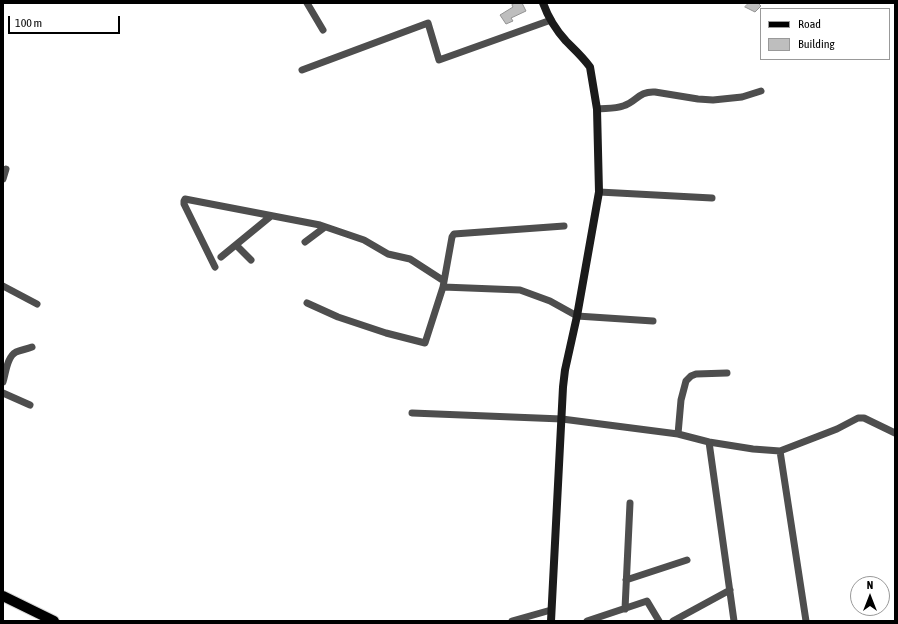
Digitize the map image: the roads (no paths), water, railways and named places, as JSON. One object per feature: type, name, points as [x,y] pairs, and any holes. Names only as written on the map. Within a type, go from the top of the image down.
[{"type":"main road","points":[[3,596],[54,621]]},
{"type":"street","points":[[307,3],[323,30]]},
{"type":"street","points":[[543,3],[551,20],[565,39],[590,66],[597,109],[599,192],[563,387],[551,621]]},
{"type":"street","points":[[302,70],[428,23],[439,60],[551,20]]},
{"type":"street","points":[[597,109],[622,107],[643,93],[648,92],[713,100],[742,97],[761,91]]},
{"type":"street","points":[[3,179],[6,169]]},
{"type":"street","points":[[599,192],[712,198]]},
{"type":"street","points":[[215,267],[184,204],[185,199],[325,227],[364,240],[388,254],[410,259],[444,284],[520,290],[550,301],[577,316],[653,321]]},
{"type":"street","points":[[221,257],[271,216]]},
{"type":"street","points":[[307,303],[338,317],[386,333],[425,343],[444,284],[452,237],[454,234],[564,226]]},
{"type":"street","points":[[305,242],[325,227]]},
{"type":"street","points":[[236,245],[251,260]]},
{"type":"street","points":[[3,286],[37,304]]},
{"type":"street","points":[[3,382],[9,360],[12,355],[32,347]]},
{"type":"street","points":[[678,434],[681,400],[686,381],[691,376],[696,374],[727,372]]},
{"type":"street","points":[[3,393],[30,405]]},
{"type":"street","points":[[412,413],[562,419],[678,434],[709,442],[780,451],[837,429],[858,418],[864,418],[895,433]]},
{"type":"street","points":[[709,442],[734,621]]},
{"type":"street","points":[[780,451],[806,621]]},
{"type":"street","points":[[625,609],[630,503]]},
{"type":"street","points":[[626,580],[686,560]]},
{"type":"street","points":[[673,621],[730,590]]},
{"type":"street","points":[[587,621],[647,601],[659,621]]},
{"type":"street","points":[[512,621],[551,610]]}]
